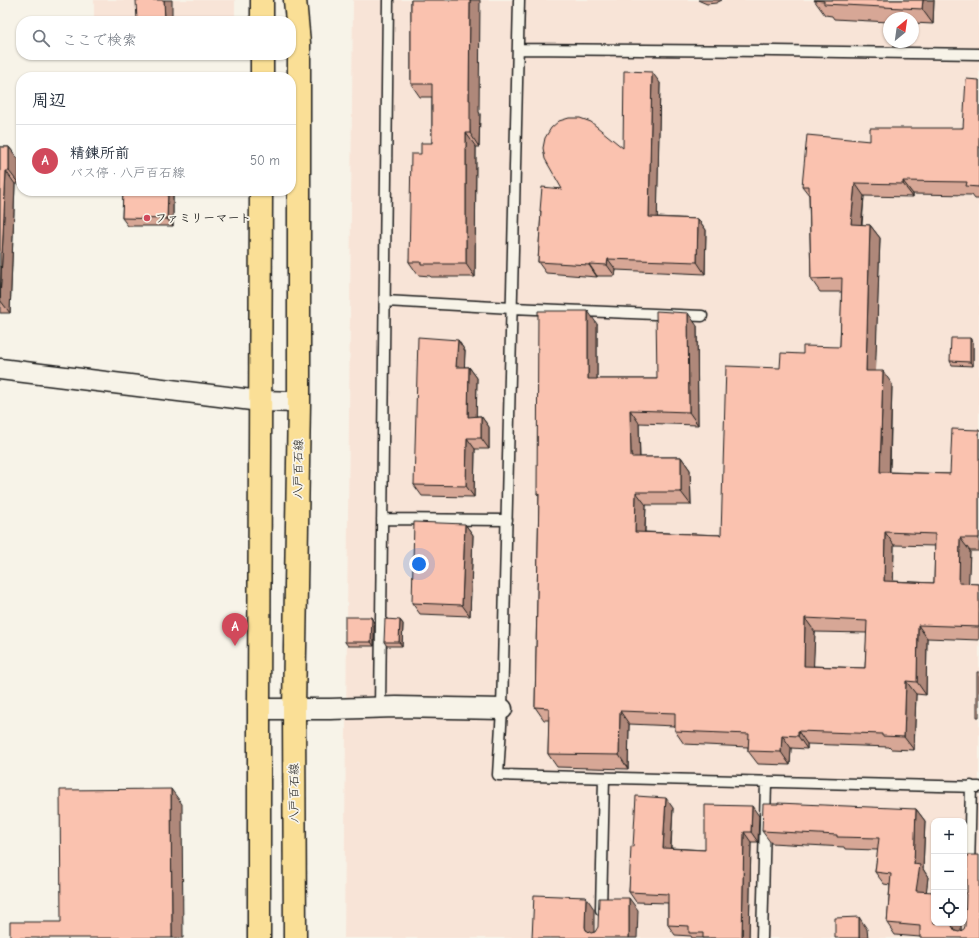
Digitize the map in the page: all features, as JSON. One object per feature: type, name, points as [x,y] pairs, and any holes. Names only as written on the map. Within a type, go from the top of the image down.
[{"type":"main road","points":[[262,0],[262,16]]},
{"type":"main road","name":"八戸百石線","points":[[295,938],[294,709],[299,402],[299,43],[296,0]]},
{"type":"main road","points":[[262,60],[262,72]]},
{"type":"main road","points":[[259,938],[261,196]]},
{"type":"street","points":[[0,368],[260,400],[299,402]]},
{"type":"street","points":[[259,709],[404,707],[502,709]]},
{"type":"lane","points":[[380,708],[388,0]]},
{"type":"lane","points":[[519,0],[502,709],[498,775],[975,786],[969,874]]},
{"type":"lane","points":[[518,49],[979,54]]},
{"type":"lane","points":[[385,301],[702,316]]},
{"type":"lane","points":[[382,519],[507,520]]},
{"type":"lane","points":[[600,923],[604,778]]},
{"type":"lane","points":[[762,938],[766,782]]},
{"type":"shaded area","points":[[94,0],[235,0],[235,16],[94,16]]},
{"type":"shaded area","points":[[353,0],[979,0],[979,938],[344,938]]},
{"type":"building","points":[[136,0],[164,0],[165,16],[137,16]]},
{"type":"building","points":[[411,0],[470,0],[470,133],[466,133],[466,264],[421,264],[421,262],[409,262],[411,154],[421,154],[421,143],[432,143],[432,84],[411,84]]},
{"type":"building","points":[[814,0],[923,0],[922,9],[824,4],[824,1]]},
{"type":"building","points":[[624,71],[652,72],[649,217],[698,219],[697,262],[608,259],[607,265],[589,265],[538,262],[542,187],[562,189],[545,159],[543,148],[545,138],[551,128],[559,121],[569,118],[580,118],[591,122],[623,148]]},
{"type":"building","points":[[966,79],[979,80],[979,187],[966,186],[967,182],[903,181],[903,184],[855,183],[851,224],[870,225],[866,371],[883,371],[880,472],[950,474],[952,429],[979,430],[979,538],[960,538],[959,583],[979,584],[979,627],[918,625],[917,682],[906,681],[904,737],[882,736],[882,734],[798,731],[798,736],[782,735],[781,752],[748,751],[749,734],[675,731],[675,713],[620,711],[619,755],[548,754],[549,708],[535,707],[539,494],[537,494],[538,311],[588,311],[588,379],[657,379],[656,311],[688,313],[689,412],[630,410],[631,457],[681,457],[681,492],[636,492],[635,532],[721,535],[726,366],[780,368],[781,353],[803,354],[803,346],[840,347],[842,278],[811,279],[809,186],[802,186],[807,135],[870,141],[870,128],[963,128]],"holes":[[[885,532],[935,534],[934,583],[884,581]],[[805,618],[867,621],[865,668],[804,666]]]},
{"type":"building","points":[[0,147],[9,147],[9,171],[6,171],[0,300]]},
{"type":"building","points":[[123,196],[168,196],[167,219],[122,218]]},
{"type":"building","points":[[418,337],[458,340],[456,367],[469,367],[468,417],[481,416],[481,438],[467,438],[466,486],[414,485]]},
{"type":"building","points":[[951,338],[970,338],[970,362],[950,361]]},
{"type":"building","points":[[414,522],[465,524],[462,605],[412,603]]},
{"type":"building","points":[[345,617],[371,617],[371,642],[345,642]]},
{"type":"building","points":[[385,619],[400,620],[399,642],[384,642]]},
{"type":"building","points":[[977,672],[979,672],[979,717],[977,717]]},
{"type":"building","points":[[171,789],[172,938],[10,938],[10,922],[61,922],[60,790]]},
{"type":"building","points":[[636,796],[666,798],[663,848],[705,850],[705,805],[752,806],[751,832],[744,832],[742,938],[703,938],[703,933],[689,933],[689,926],[668,925],[668,894],[629,892],[631,846],[633,847]]},
{"type":"building","points":[[763,804],[916,809],[914,864],[920,865],[916,891],[931,892],[931,926],[952,926],[955,931],[959,932],[967,926],[967,855],[979,855],[979,938],[920,938],[920,926],[887,923],[891,874],[875,872],[879,838],[837,837],[837,835],[762,831]]},
{"type":"building","points":[[534,895],[586,897],[585,927],[586,930],[591,933],[595,932],[598,927],[599,898],[629,898],[629,938],[532,938]]},
{"type":"building","points":[[859,917],[859,938],[835,938],[835,918]]},
{"type":"place","name":"ファミリーマート","points":[[147,218]]},
{"type":"place","name":"精錬所前","points":[[235,646]]}]
